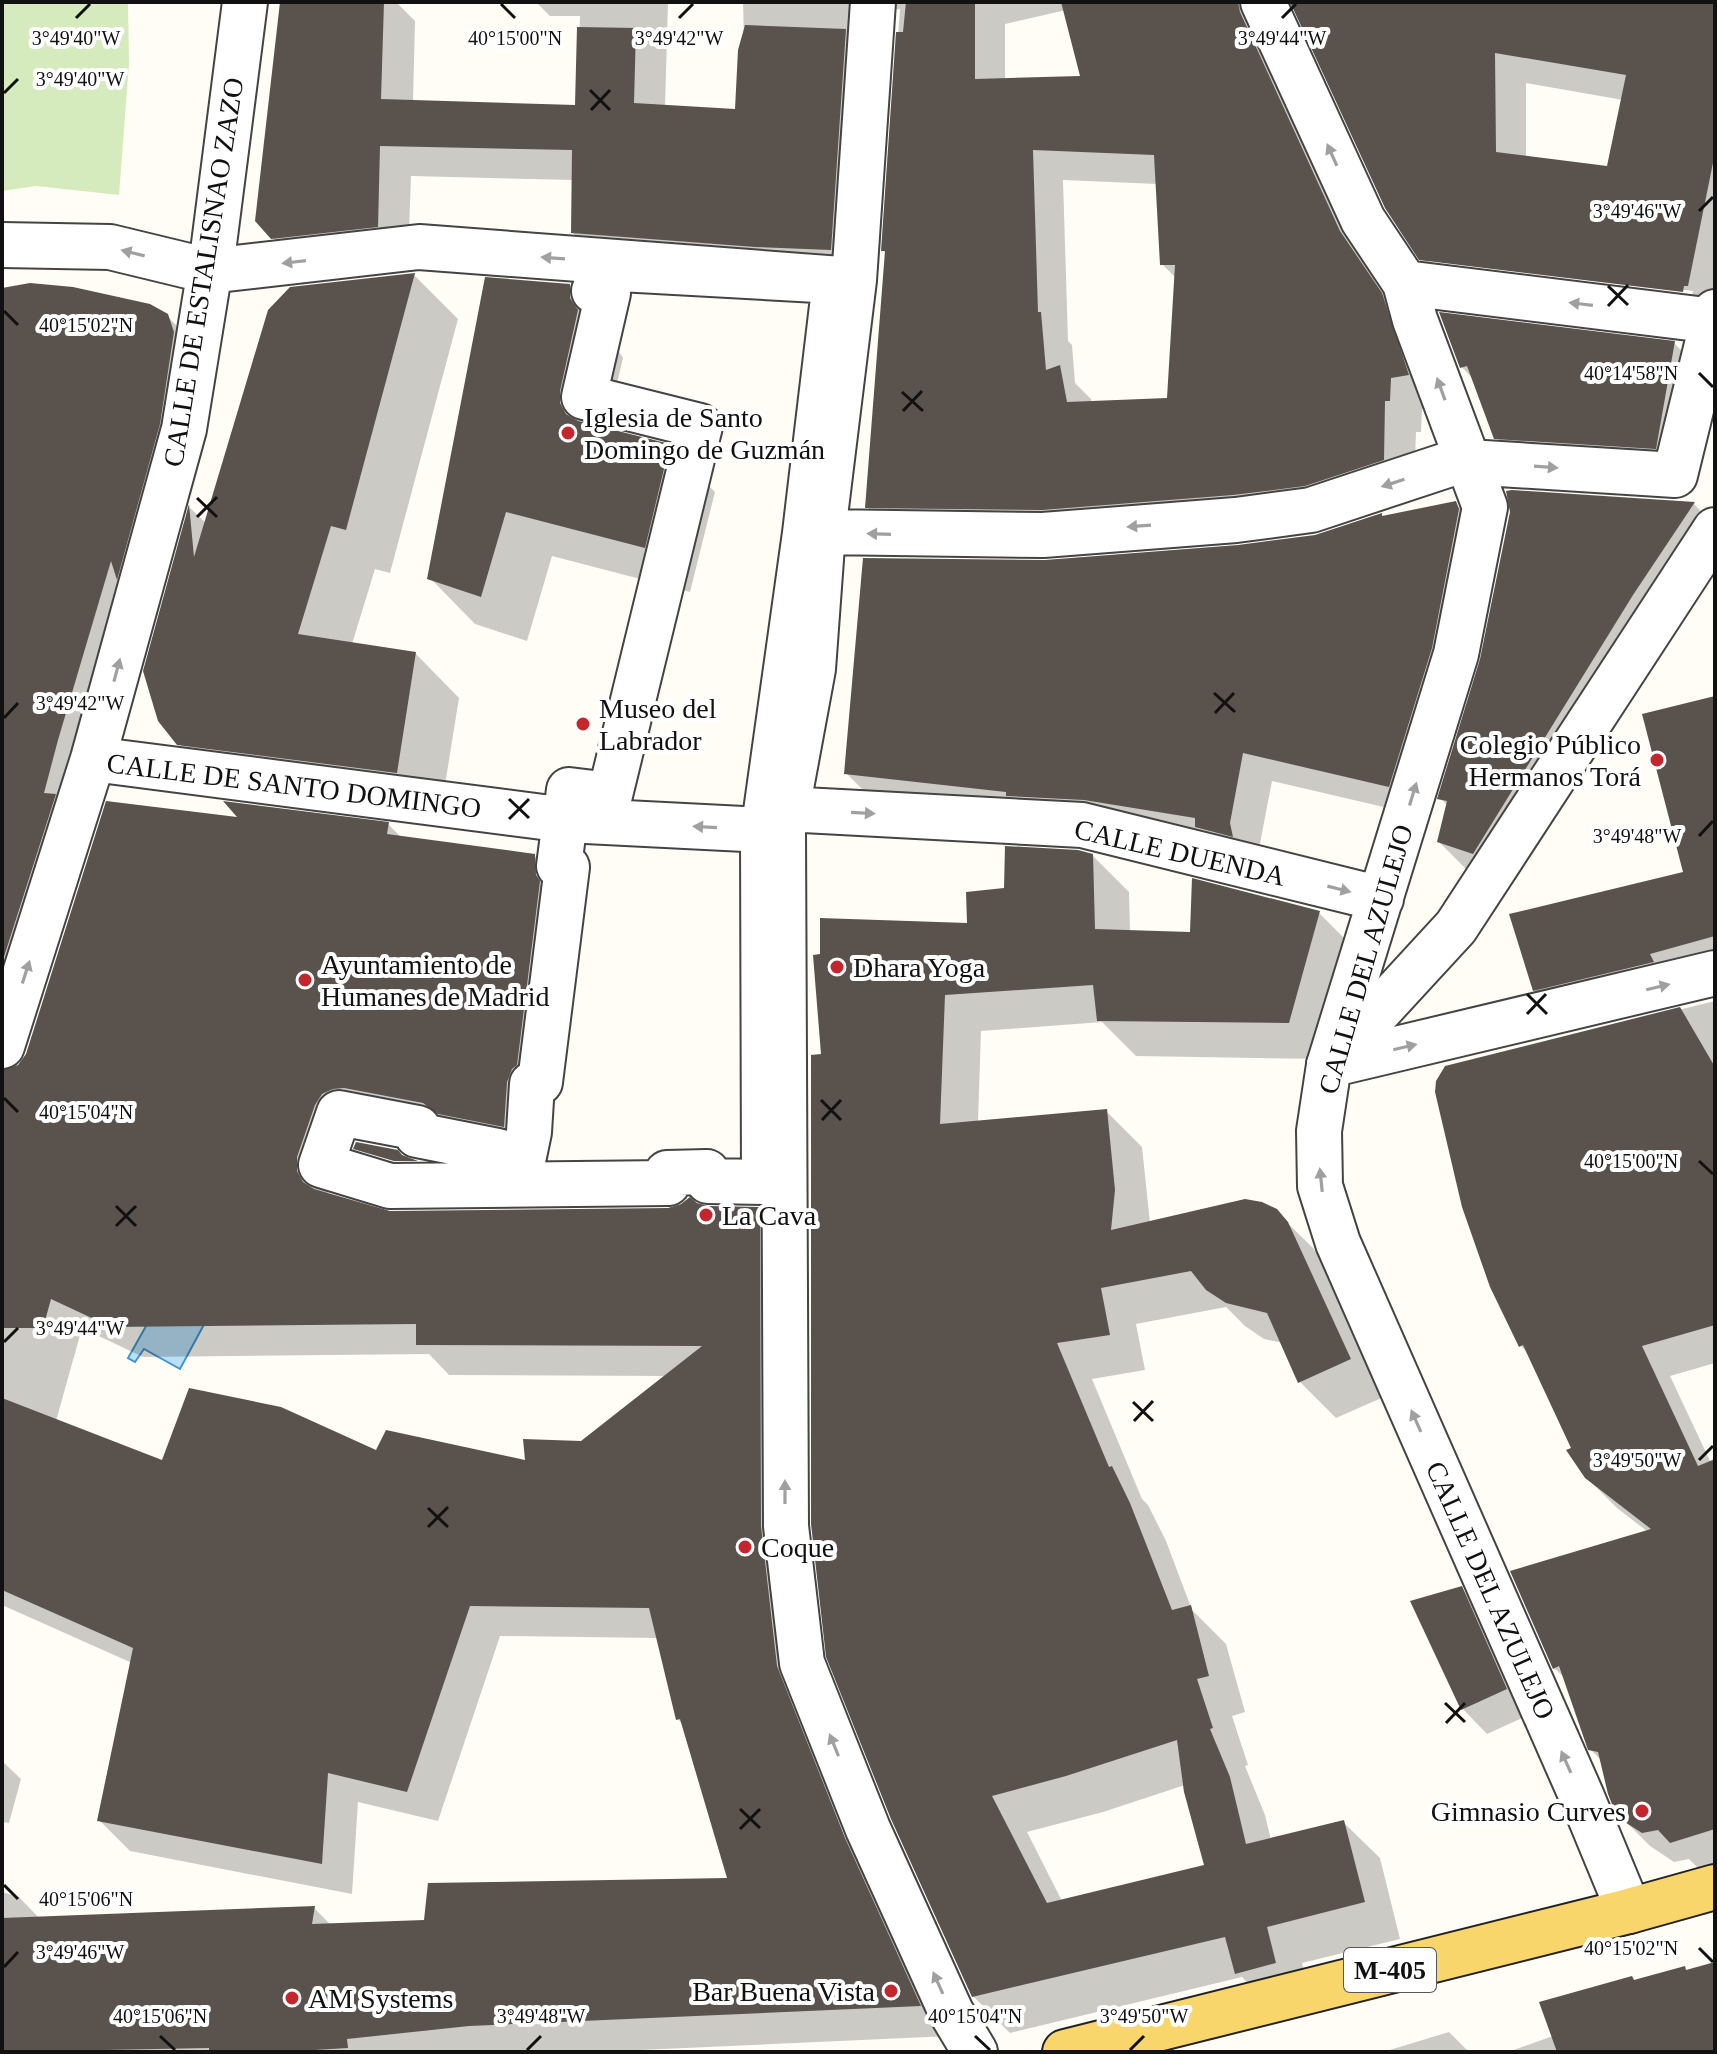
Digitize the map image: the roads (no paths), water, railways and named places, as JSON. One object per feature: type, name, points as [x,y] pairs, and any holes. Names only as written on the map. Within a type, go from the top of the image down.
[{"type":"main road","name":"M-405","points":[[1065,2052],[1715,1887]]},
{"type":"street","name":"CALLE DE ESTALISNAO ZAZO","points":[[2,1046],[93,759],[184,429],[209,271],[245,2]]},
{"type":"street","points":[[873,2],[854,280],[823,532],[813,669],[784,820],[786,1526],[802,1663],[868,1829],[951,2012],[975,2052]]},
{"type":"street","name":"CALLE DEL AZULEJO","points":[[1263,2],[1363,220],[1405,283],[1415,320],[1485,507],[1459,640],[1329,1065],[1319,1131],[1320,1186],[1338,1243],[1629,1911]]},
{"type":"street","points":[[2,245],[110,247],[209,271],[419,247],[854,280]]},
{"type":"street","points":[[602,268],[835,281],[805,533],[763,833],[764,1182],[708,1181],[707,1172],[667,1173],[668,1183],[390,1186],[321,1165],[339,1113],[418,1128],[417,1135],[498,1151],[499,1154],[524,1156],[532,1084],[540,1082],[567,867],[559,866],[566,820],[569,790],[610,795],[700,426],[584,397],[608,293],[594,291],[602,268]]},
{"type":"street","points":[[823,532],[1043,535],[1236,520],[1311,510],[1450,464],[1468,462],[1675,475],[1714,316],[1405,283]]},
{"type":"street","points":[[1329,1065],[1456,927],[1715,530]]},
{"type":"street","name":"CALLE DE SANTO DOMINGO","points":[[93,759],[566,820],[784,820]]},
{"type":"street","name":"CALLE DUENDA","points":[[784,820],[1082,825],[1381,899]]},
{"type":"street","points":[[1329,1065],[1710,986]]},
{"type":"water","points":[[177,1271],[220,1295],[180,1369],[144,1349],[135,1362],[128,1358]]},
{"type":"place","name":"Iglesia de Santo Domingo de Guzmán","points":[[568,433]]},
{"type":"place","name":"Museo del Labrador","points":[[583,724]]},
{"type":"place","name":"Colegio Público Hermanos Torá","points":[[1657,760]]},
{"type":"place","name":"Dhara Yoga","points":[[837,967]]},
{"type":"place","name":"Ayuntamiento de Humanes de Madrid","points":[[305,980]]},
{"type":"place","name":"La Cava","points":[[706,1215]]},
{"type":"place","name":"Coque","points":[[745,1547]]},
{"type":"place","name":"Gimnasio Curves","points":[[1642,1811]]},
{"type":"place","name":"Bar Buena Vista","points":[[891,1991]]},
{"type":"place","name":"AM Systems","points":[[292,1998]]}]
